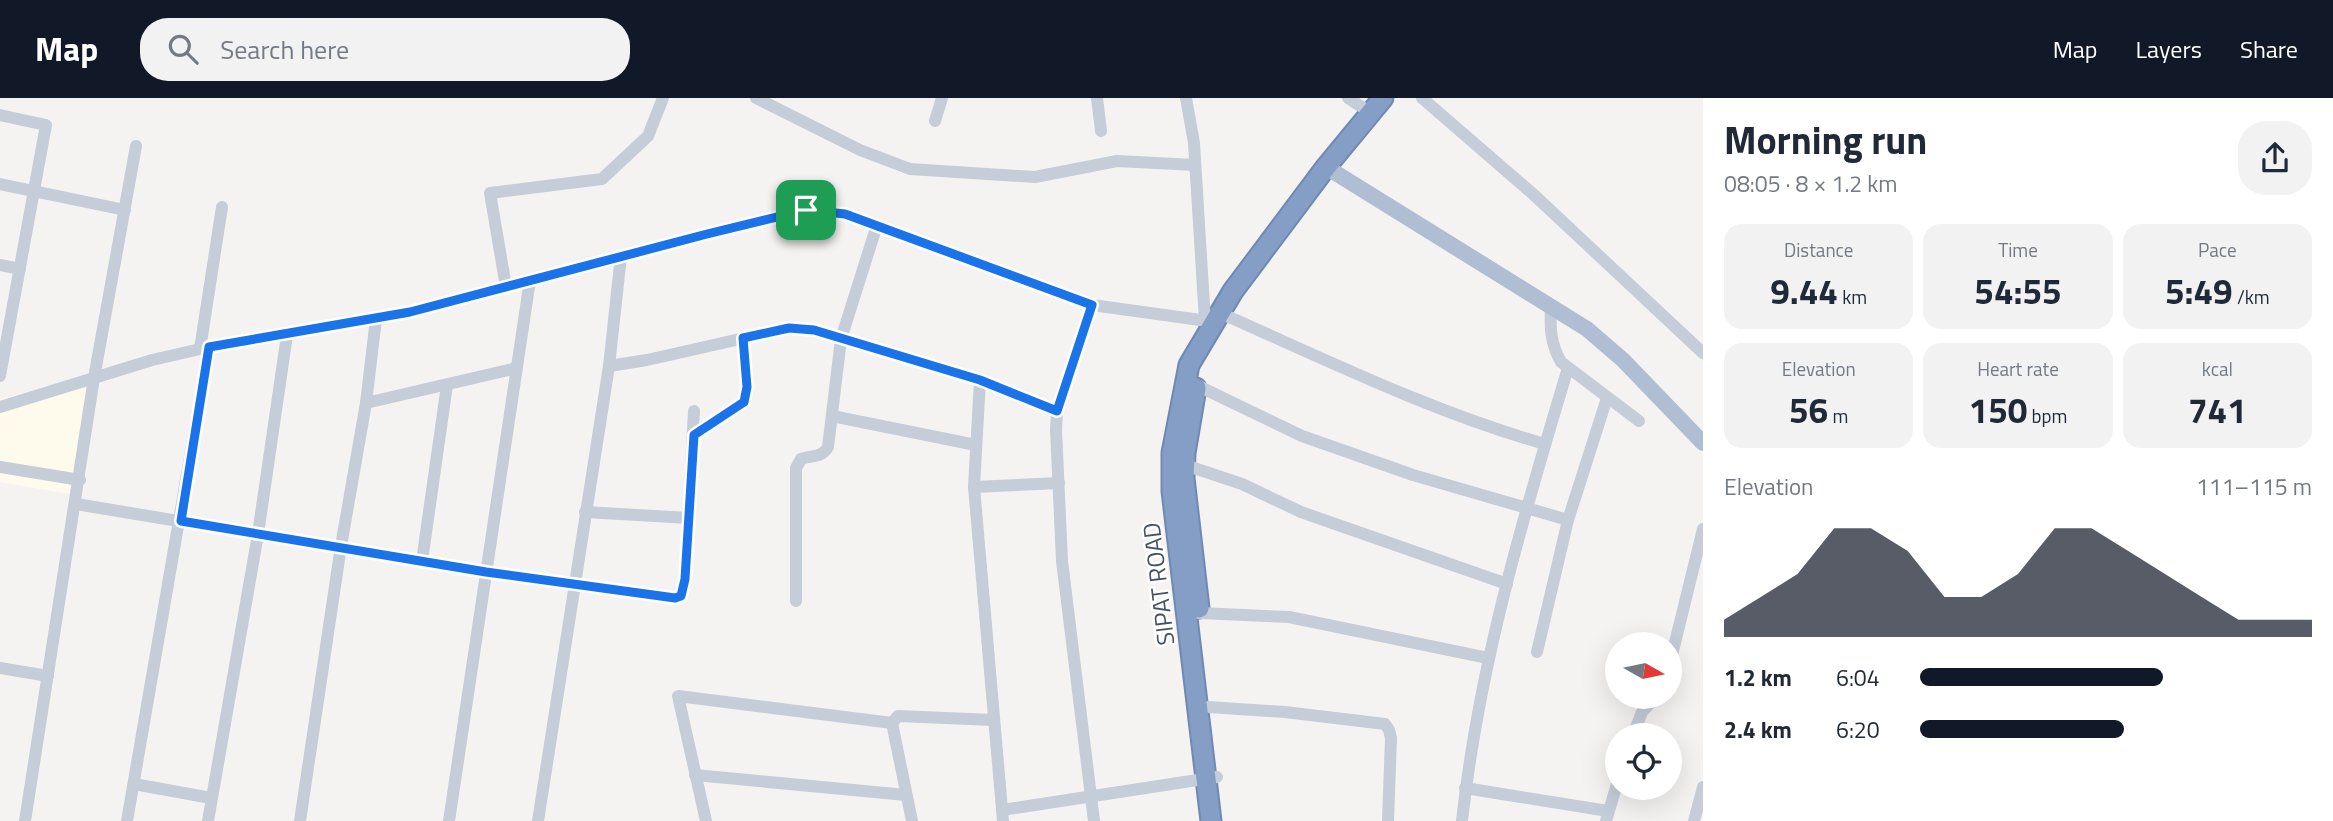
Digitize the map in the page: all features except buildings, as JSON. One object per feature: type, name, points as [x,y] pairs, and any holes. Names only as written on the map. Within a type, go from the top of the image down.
[{"type":"highway","name":"SIPAT ROAD","points":[[1223,821],[1211,778],[1172,491],[1191,382],[1201,345],[1213,318],[1326,167],[1377,106]]},
{"type":"highway","name":"SIPAT ROAD","points":[[1178,463],[1199,613],[1208,707],[1211,821]]},
{"type":"main road","points":[[1326,167],[1587,329],[1623,360],[1703,443]]},
{"type":"street","points":[[506,287],[490,193],[602,179],[648,136],[663,98]]},
{"type":"street","points":[[756,98],[860,150],[910,169],[1035,177],[1117,161],[1195,165]]},
{"type":"street","points":[[936,121],[942,98]]},
{"type":"street","points":[[1097,98],[1101,131]]},
{"type":"street","points":[[1186,98],[1213,318]]},
{"type":"street","points":[[1348,98],[1377,106]]},
{"type":"street","points":[[1422,98],[1533,194],[1701,349]]},
{"type":"street","points":[[0,115],[46,125],[20,269],[7,304],[0,376]]},
{"type":"street","points":[[25,821],[94,378],[136,146]]},
{"type":"street","points":[[0,184],[125,210]]},
{"type":"street","points":[[127,821],[181,521],[222,207]]},
{"type":"street","points":[[0,407],[152,360],[205,348],[410,312],[806,210],[845,214],[1092,305],[1213,318],[1415,400],[1545,444]]},
{"type":"street","points":[[796,601],[796,468],[801,459],[825,452],[828,447],[841,339],[877,225]]},
{"type":"street","points":[[538,821],[608,366],[621,256]]},
{"type":"street","points":[[0,265],[20,269]]},
{"type":"street","points":[[449,821],[530,280]]},
{"type":"street","points":[[1092,305],[1057,411],[1062,561],[1094,821]]},
{"type":"street","points":[[1550,306],[1550,334],[1553,349],[1561,362],[1639,421]]},
{"type":"street","points":[[300,821],[341,546],[366,403],[376,318]]},
{"type":"street","points":[[608,366],[647,360],[789,328],[814,330],[980,380],[1057,411]]},
{"type":"street","points":[[208,821],[258,534],[286,335]]},
{"type":"street","points":[[694,435],[744,402],[747,387],[743,338]]},
{"type":"street","points":[[366,403],[517,368]]},
{"type":"street","points":[[1462,821],[1465,788],[1488,658],[1525,508],[1567,368]]},
{"type":"street","points":[[980,380],[974,487],[1002,816],[1091,796],[1211,778]]},
{"type":"street","points":[[1191,382],[1302,436],[1413,475],[1569,520]]},
{"type":"street","points":[[422,561],[447,386]]},
{"type":"street","points":[[1537,652],[1569,520],[1608,398]]},
{"type":"street","points":[[76,505],[341,546],[486,572],[670,598],[681,596],[685,579],[694,411]]},
{"type":"street","points":[[832,416],[976,445]]},
{"type":"street","points":[[1178,463],[1242,484],[1301,512],[1507,584]]},
{"type":"street","points":[[0,467],[80,480]]},
{"type":"street","points":[[974,487],[1059,483]]},
{"type":"street","points":[[585,512],[689,518]]},
{"type":"street","points":[[1678,632],[1703,530]]},
{"type":"street","points":[[1199,613],[1289,617],[1488,658]]},
{"type":"street","points":[[0,668],[48,676]]},
{"type":"street","points":[[706,821],[678,696],[892,723]]},
{"type":"street","points":[[1208,707],[1285,712],[1385,724],[1390,730],[1391,738],[1388,821]]},
{"type":"street","points":[[892,723],[898,716],[993,720]]},
{"type":"street","points":[[892,723],[912,821]]},
{"type":"street","points":[[695,775],[906,795]]},
{"type":"street","points":[[134,784],[211,798]]},
{"type":"street","points":[[1694,821],[1703,787]]},
{"type":"street","points":[[1465,788],[1607,816]]},
{"type":"shaded area","points":[[100,375],[82,496],[0,482],[0,399]]},
{"type":"route","points":[[806,210],[845,214],[1092,305],[1057,411],[980,380],[814,330],[789,328],[743,338],[747,387],[744,402],[694,435],[684,589],[681,596],[675,598],[486,572],[181,521],[209,347],[410,312],[806,210]]}]
